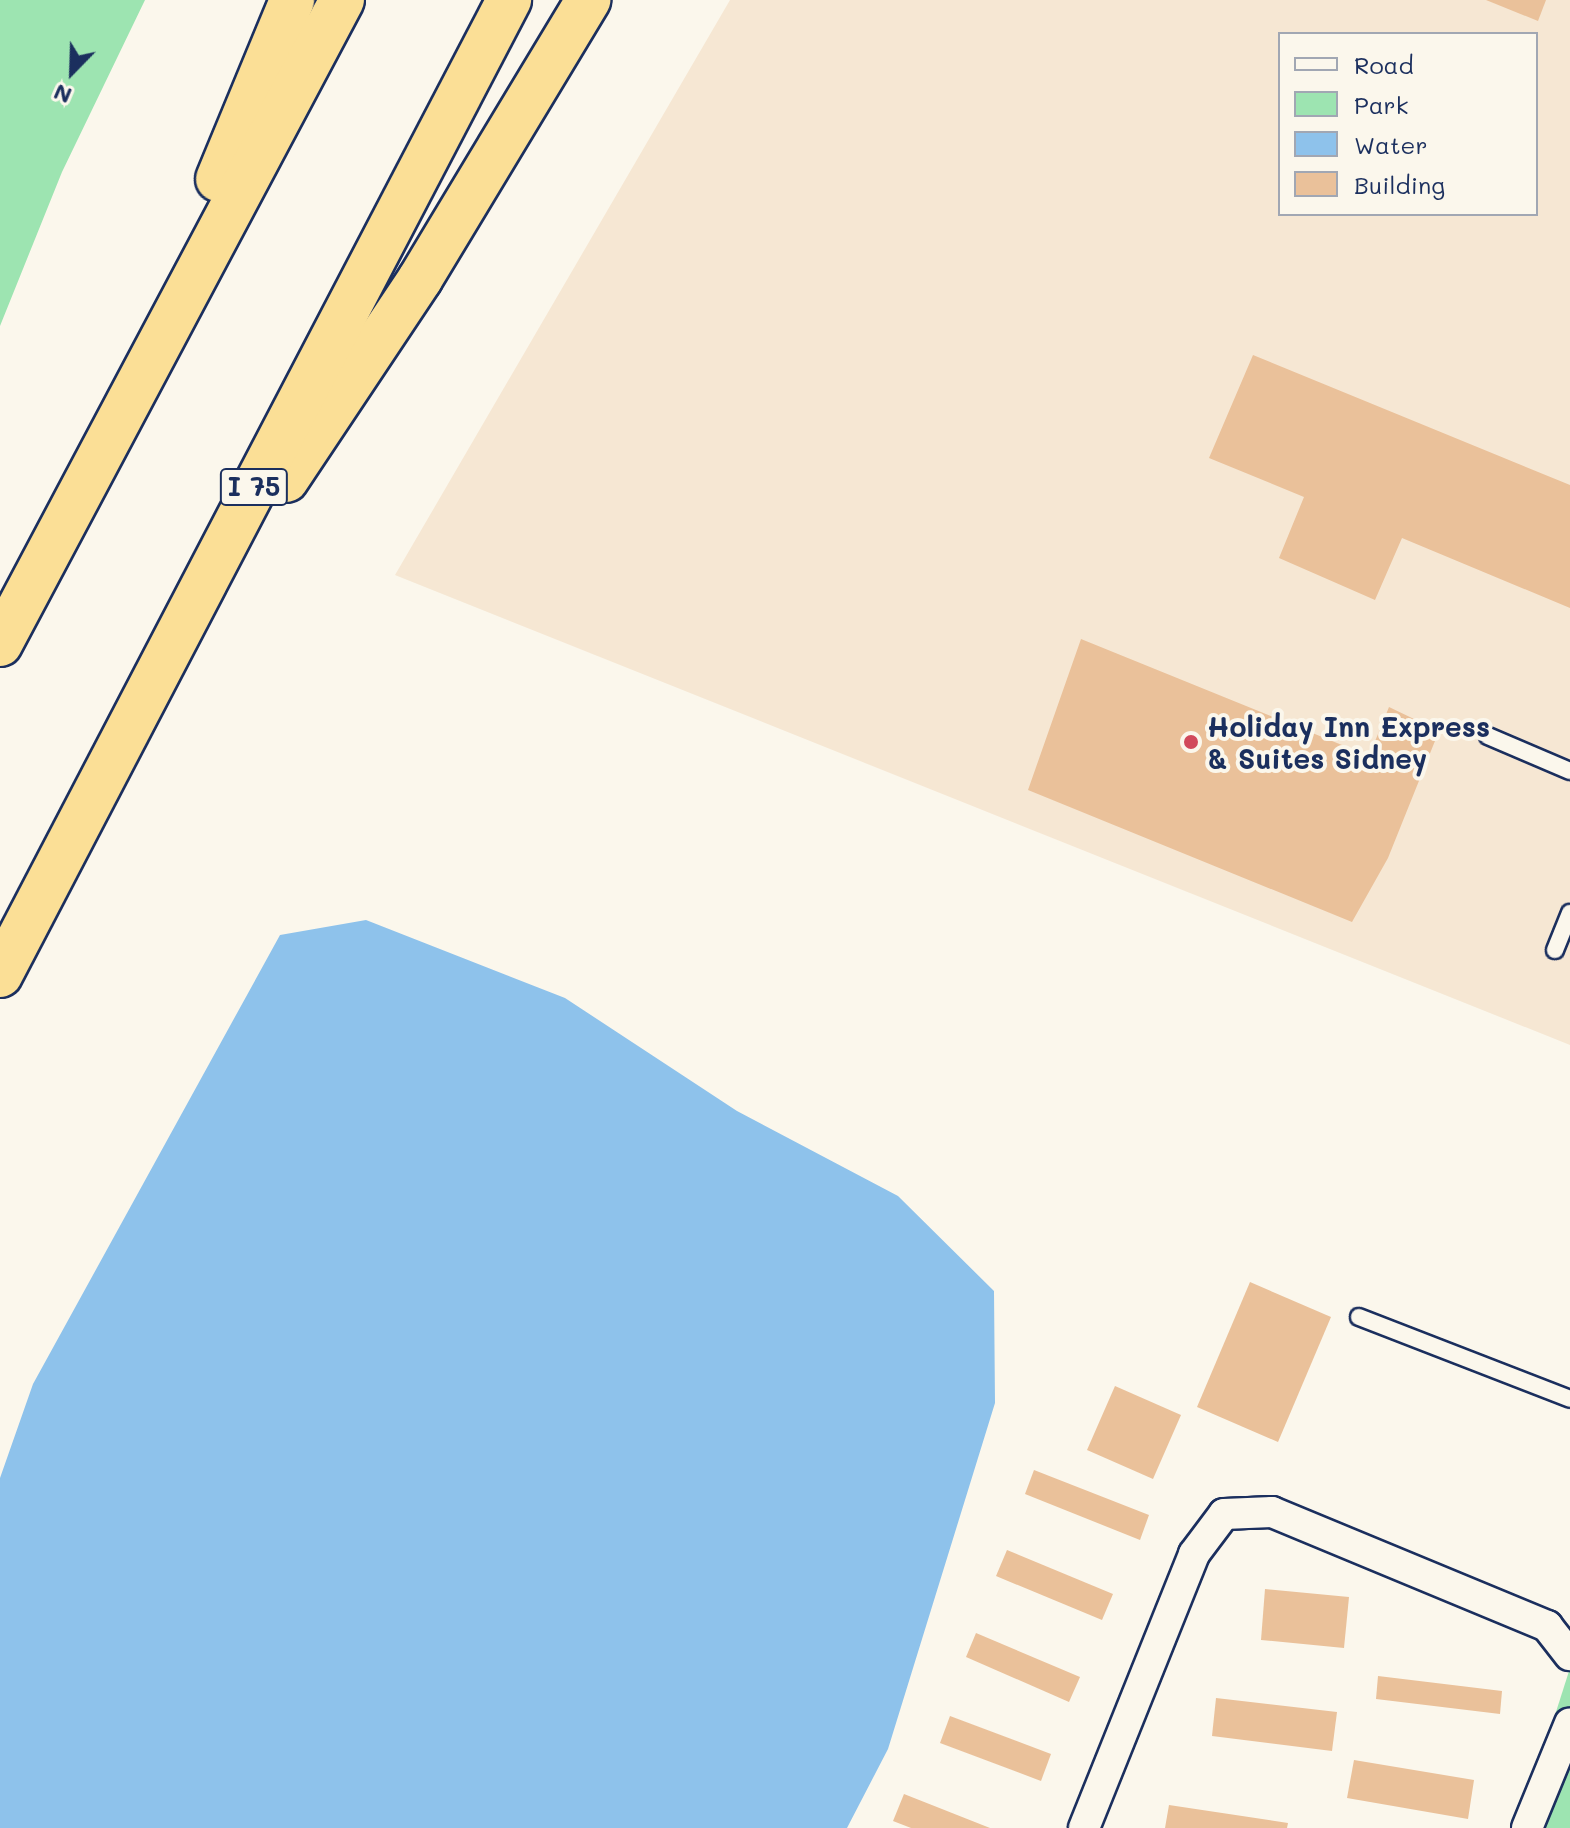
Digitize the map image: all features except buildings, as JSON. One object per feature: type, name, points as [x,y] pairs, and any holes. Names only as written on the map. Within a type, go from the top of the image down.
[{"type":"highway","points":[[119,420],[292,0]]},
{"type":"highway","points":[[0,644],[342,0]]},
{"type":"highway","name":"I 75","points":[[0,975],[509,0]]},
{"type":"highway","points":[[162,665],[420,279],[588,0]]},
{"type":"street","points":[[1084,1828],[1194,1554],[1224,1514],[1272,1512],[1547,1626],[1570,1655]]},
{"type":"street","points":[[1527,1828],[1570,1723]]},
{"type":"lane","points":[[1488,736],[1570,771]]},
{"type":"lane","points":[[1555,950],[1570,913]]},
{"type":"lane","points":[[1359,1317],[1570,1399]]},
{"type":"shaded area","points":[[730,0],[1570,0],[1570,1045],[395,575]]},
{"type":"green space","points":[[0,0],[145,0],[62,172],[0,326]]},
{"type":"green space","points":[[1570,1668],[1570,1828],[1519,1828]]},
{"type":"water","points":[[366,920],[565,998],[737,1111],[898,1196],[994,1291],[995,1403],[888,1749],[847,1828],[0,1828],[0,1478],[33,1384],[280,935]]},
{"type":"place","name":"Holiday Inn Express & Suites Sidney","points":[[1191,742]]}]
